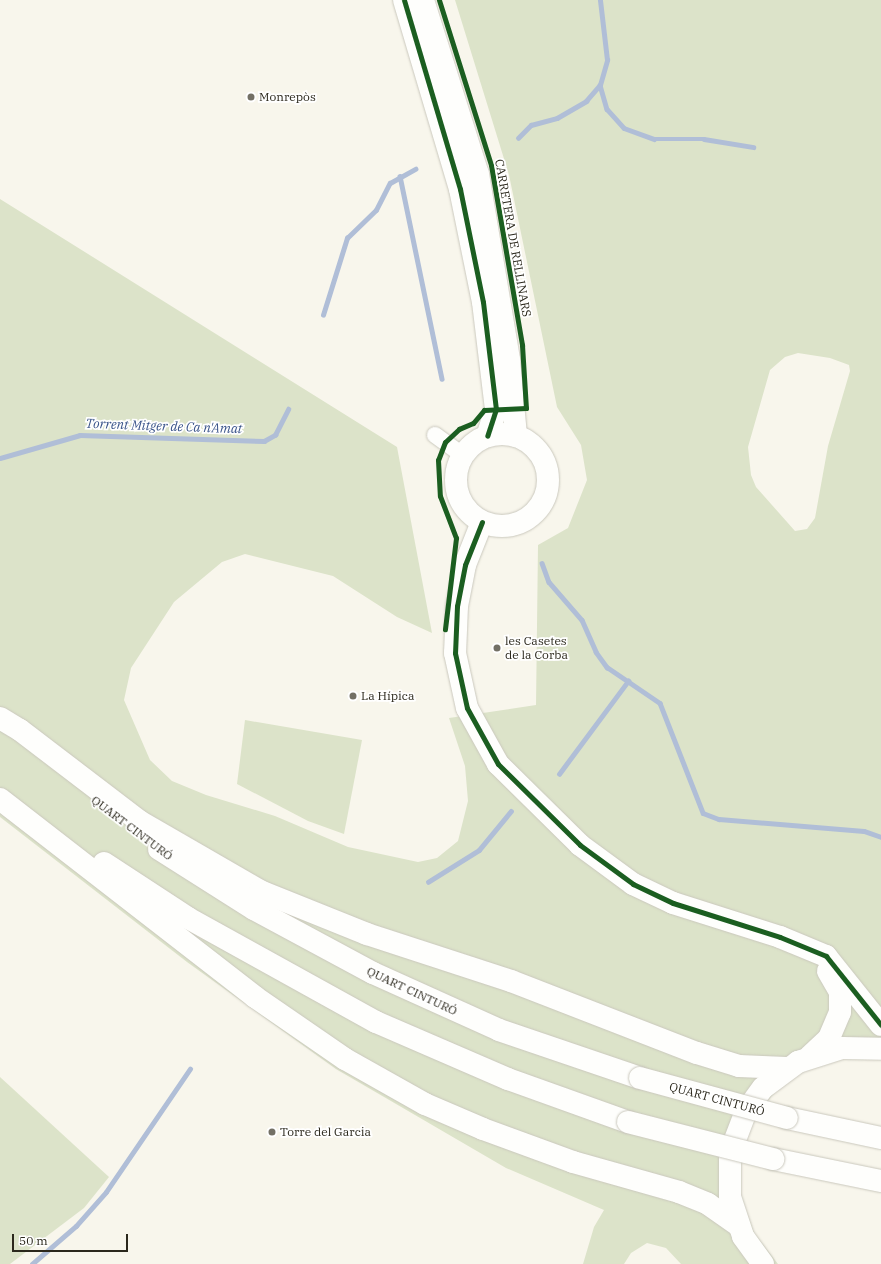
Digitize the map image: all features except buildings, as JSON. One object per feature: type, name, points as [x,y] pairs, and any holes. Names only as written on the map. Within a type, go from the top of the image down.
[{"type":"main road","points":[[404,0],[460,189],[477,273],[496,409],[487,436],[463,455],[456,472],[457,489],[468,512],[482,522],[502,527],[521,522],[537,510],[547,493],[545,462],[534,446],[516,436],[487,436]]},
{"type":"main road","name":"CARRETERA DE RELLINARS","points":[[423,0],[478,174],[509,360],[516,436]]},
{"type":"main road","points":[[482,522],[465,565],[456,612],[455,653],[466,708],[498,764],[580,845],[633,884],[673,903],[780,937],[821,954],[841,971],[881,1025]]},
{"type":"main road","points":[[0,718],[58,766]]},
{"type":"main road","name":"QUART CINTURÓ","points":[[0,724],[131,822],[254,909],[373,973],[499,1030],[640,1078],[787,1118],[881,1138]]},
{"type":"main road","points":[[0,783],[24,810],[100,868],[261,1001],[345,1059],[425,1104],[573,1162],[679,1192],[708,1204],[738,1225]]},
{"type":"main road","points":[[0,799],[24,810]]},
{"type":"main road","points":[[131,822],[260,891],[367,934],[511,981],[697,1054],[739,1066],[786,1068]]},
{"type":"main road","points":[[100,868],[376,1022],[508,1079],[628,1122],[773,1159],[881,1181]]},
{"type":"main road","points":[[804,948],[832,975],[841,1002],[832,1032],[810,1056]]},
{"type":"main road","points":[[759,1261],[738,1225],[728,1182],[734,1138],[754,1099],[786,1068],[810,1056],[842,1048],[881,1050]]},
{"type":"street","points":[[435,435],[463,455]]},
{"type":"green space","points":[[455,0],[881,0],[881,1060],[839,1059],[801,1072],[779,1087],[754,1118],[744,1143],[739,1169],[741,1196],[754,1233],[778,1264],[681,1264],[666,1248],[647,1243],[631,1253],[624,1264],[583,1264],[594,1227],[604,1210],[506,1168],[336,1069],[187,962],[0,817],[0,199],[397,447],[432,633],[397,617],[333,576],[245,554],[222,562],[174,602],[131,668],[124,700],[150,760],[172,781],[206,795],[275,816],[348,847],[418,862],[437,858],[458,841],[468,801],[465,766],[449,718],[536,705],[538,545],[568,528],[587,480],[581,445],[557,407],[509,175]],"holes":[[[798,353],[830,358],[849,365],[850,371],[828,446],[815,518],[807,529],[795,531],[756,487],[751,475],[748,447],[770,370],[785,357]]]},
{"type":"green space","points":[[245,720],[362,740],[344,834],[308,821],[237,784]]},
{"type":"green space","points":[[0,1077],[109,1177],[84,1208],[10,1264],[0,1264]]},
{"type":"waterway","name":"Torrent Mitger de Ca n'Amat","points":[[518,138],[531,125],[557,118],[586,101],[600,85],[607,60],[600,0]]},
{"type":"waterway","points":[[600,85],[607,109],[624,128],[654,139],[704,139],[753,147]]},
{"type":"waterway","name":"Torrent Mitger de Ca n'Amat","points":[[323,315],[347,238],[376,210],[390,183],[415,169]]},
{"type":"waterway","points":[[400,176],[442,379]]},
{"type":"waterway","name":"Torrent Mitger de Ca n'Amat","points":[[0,458],[80,435],[264,441],[275,435],[288,409]]},
{"type":"waterway","points":[[542,563],[549,582],[582,620],[596,652],[607,667],[660,703],[703,813],[719,819],[864,831],[881,837]]},
{"type":"waterway","points":[[559,774],[628,681]]},
{"type":"waterway","points":[[428,882],[479,850],[511,811]]},
{"type":"waterway","points":[[32,1264],[76,1226],[106,1192],[190,1069]]},
{"type":"cycle path","points":[[404,0],[460,189],[483,302],[496,409],[487,436]]},
{"type":"cycle path","points":[[439,0],[491,165],[522,345],[526,408],[484,410],[473,423],[459,429],[445,442],[438,460],[440,496],[456,538],[445,629]]},
{"type":"cycle path","points":[[482,522],[465,565],[457,606],[455,653],[467,708],[498,764],[580,845],[633,884],[673,903],[780,937],[826,956],[881,1025]]},
{"type":"place","name":"Monrepòs","points":[[251,97]]},
{"type":"place","name":"les Casetes de la Corba","points":[[497,648]]},
{"type":"place","name":"La Hípica","points":[[353,696]]},
{"type":"place","name":"Torre del Garcia","points":[[272,1132]]}]
